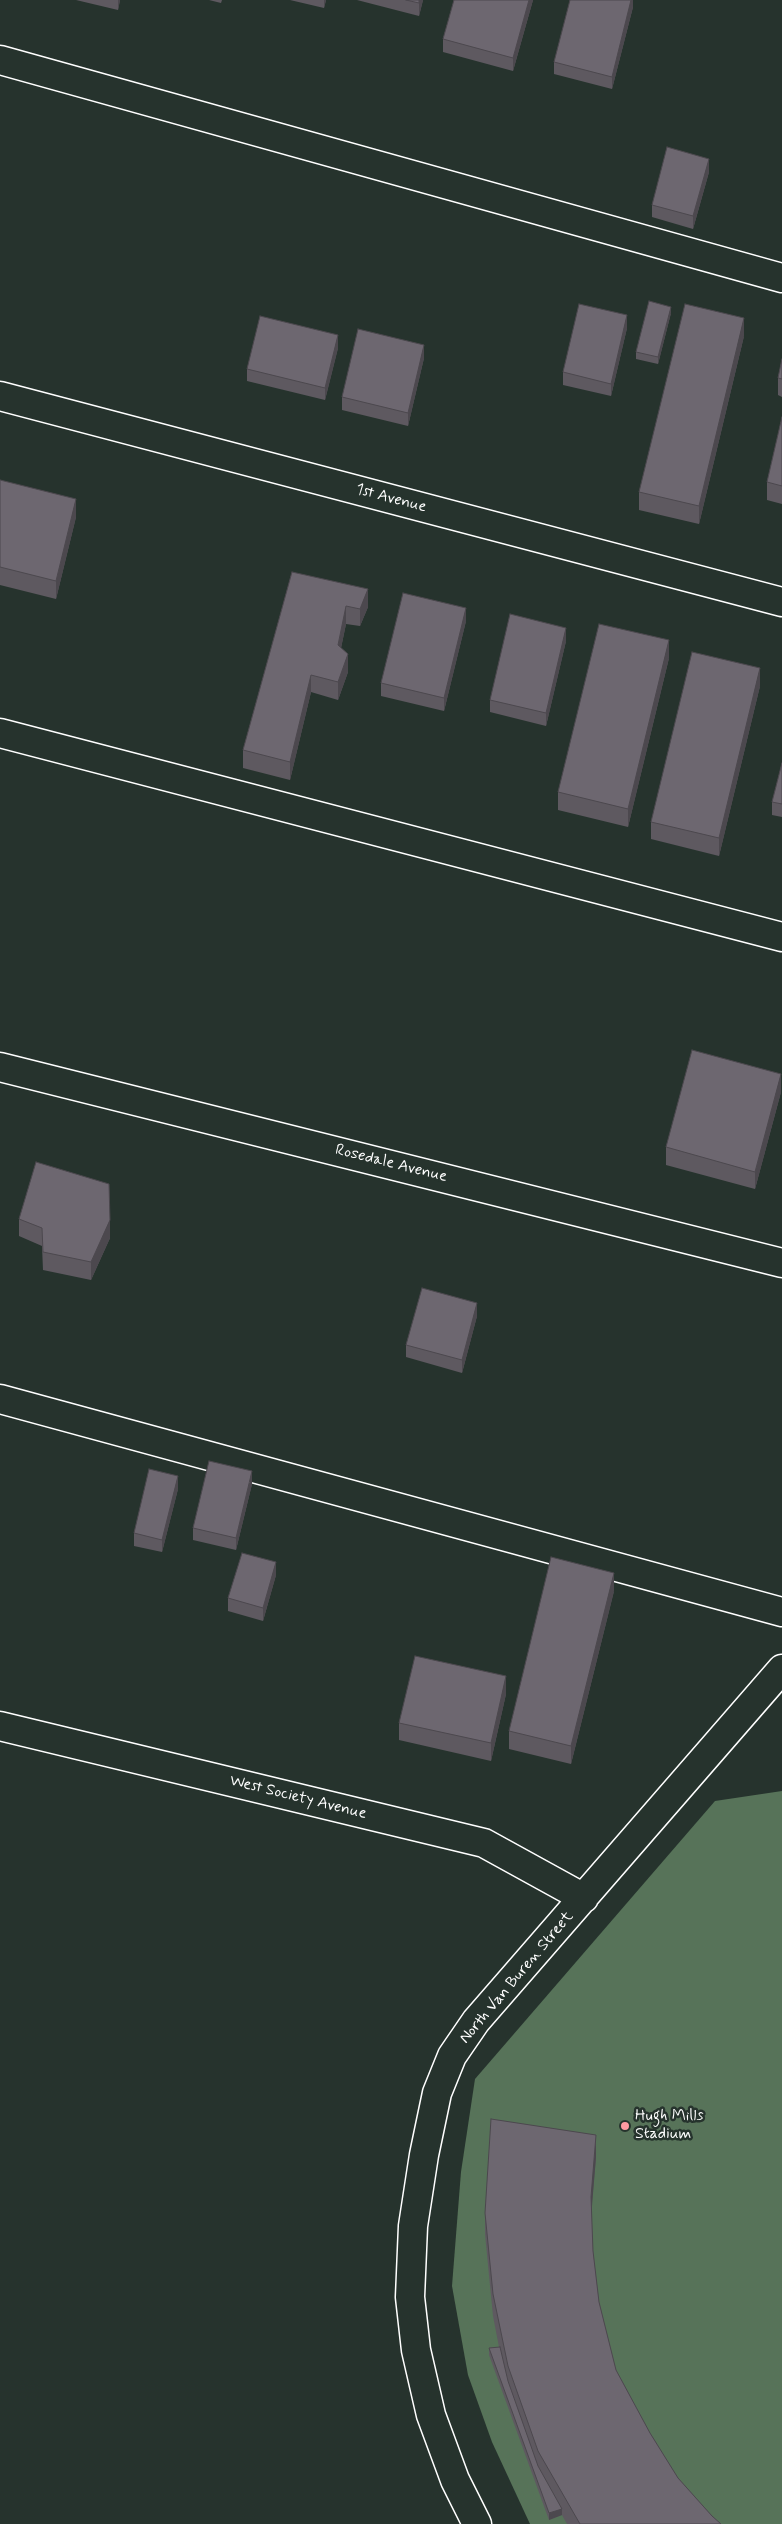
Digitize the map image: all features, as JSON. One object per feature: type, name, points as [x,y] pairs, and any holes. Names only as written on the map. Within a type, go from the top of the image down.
[{"type":"street","points":[[0,60],[782,278]]},
{"type":"street","name":"1st Avenue","points":[[0,396],[782,602]]},
{"type":"street","points":[[0,733],[782,937]]},
{"type":"street","name":"Rosedale Avenue","points":[[0,1066],[782,1263]]},
{"type":"street","points":[[0,1399],[782,1612]]},
{"type":"street","name":"North Van Buren Street","points":[[477,2524],[455,2480],[431,2415],[416,2350],[410,2297],[412,2244],[424,2155],[437,2093],[452,2056],[476,2021],[782,1670]]},
{"type":"street","name":"West Society Avenue","points":[[0,1726],[484,1843],[584,1898]]},
{"type":"green space","name":"Hugh Mills Stadium","points":[[782,1791],[782,2524],[530,2524],[492,2442],[468,2375],[452,2286],[461,2172],[475,2079],[715,1801]]},
{"type":"building","points":[[406,0],[419,0],[419,3]]},
{"type":"building","points":[[454,0],[529,0],[513,58],[443,39]]},
{"type":"building","points":[[570,0],[631,0],[612,77],[554,62]]},
{"type":"building","points":[[667,147],[709,159],[693,216],[652,205]]},
{"type":"building","points":[[649,301],[671,307],[658,357],[636,352]]},
{"type":"building","points":[[579,304],[627,315],[611,384],[563,372]]},
{"type":"building","points":[[685,304],[744,318],[699,506],[639,492]]},
{"type":"building","points":[[260,316],[338,335],[325,388],[247,369]]},
{"type":"building","points":[[358,329],[424,345],[408,413],[342,397]]},
{"type":"building","points":[[782,359],[782,379],[778,378]]},
{"type":"building","points":[[782,417],[782,486],[767,482]]},
{"type":"building","points":[[0,480],[76,499],[56,581],[0,567]]},
{"type":"building","points":[[292,572],[368,589],[360,609],[346,606],[338,645],[348,654],[338,682],[311,675],[290,762],[243,750]]},
{"type":"building","points":[[403,593],[466,608],[444,698],[381,683]]},
{"type":"building","points":[[510,614],[566,628],[546,713],[490,700]]},
{"type":"building","points":[[599,624],[669,640],[628,809],[558,792]]},
{"type":"building","points":[[692,652],[760,668],[719,838],[651,822]]},
{"type":"building","points":[[782,763],[782,804],[772,802]]},
{"type":"building","points":[[692,1050],[781,1074],[755,1172],[666,1147]]},
{"type":"building","points":[[36,1162],[109,1184],[110,1220],[91,1262],[43,1252],[42,1228],[19,1219]]},
{"type":"building","points":[[422,1288],[477,1303],[462,1360],[406,1345]]},
{"type":"building","points":[[209,1461],[252,1471],[236,1538],[193,1528]]},
{"type":"building","points":[[149,1469],[178,1476],[162,1540],[134,1533]]},
{"type":"building","points":[[242,1553],[276,1562],[263,1608],[228,1598]]},
{"type":"building","points":[[551,1557],[614,1573],[571,1746],[509,1731]]},
{"type":"building","points":[[415,1656],[506,1676],[491,1743],[399,1723]]},
{"type":"building","points":[[491,2119],[596,2135],[591,2197],[593,2251],[599,2302],[616,2370],[650,2433],[678,2478],[721,2524],[580,2524],[538,2451],[508,2366],[493,2294],[485,2213]]},
{"type":"building","points":[[500,2347],[508,2381],[538,2466],[562,2509],[549,2513],[489,2348]]},
{"type":"place","name":"Hugh Mills Stadium","points":[[625,2126]]}]
